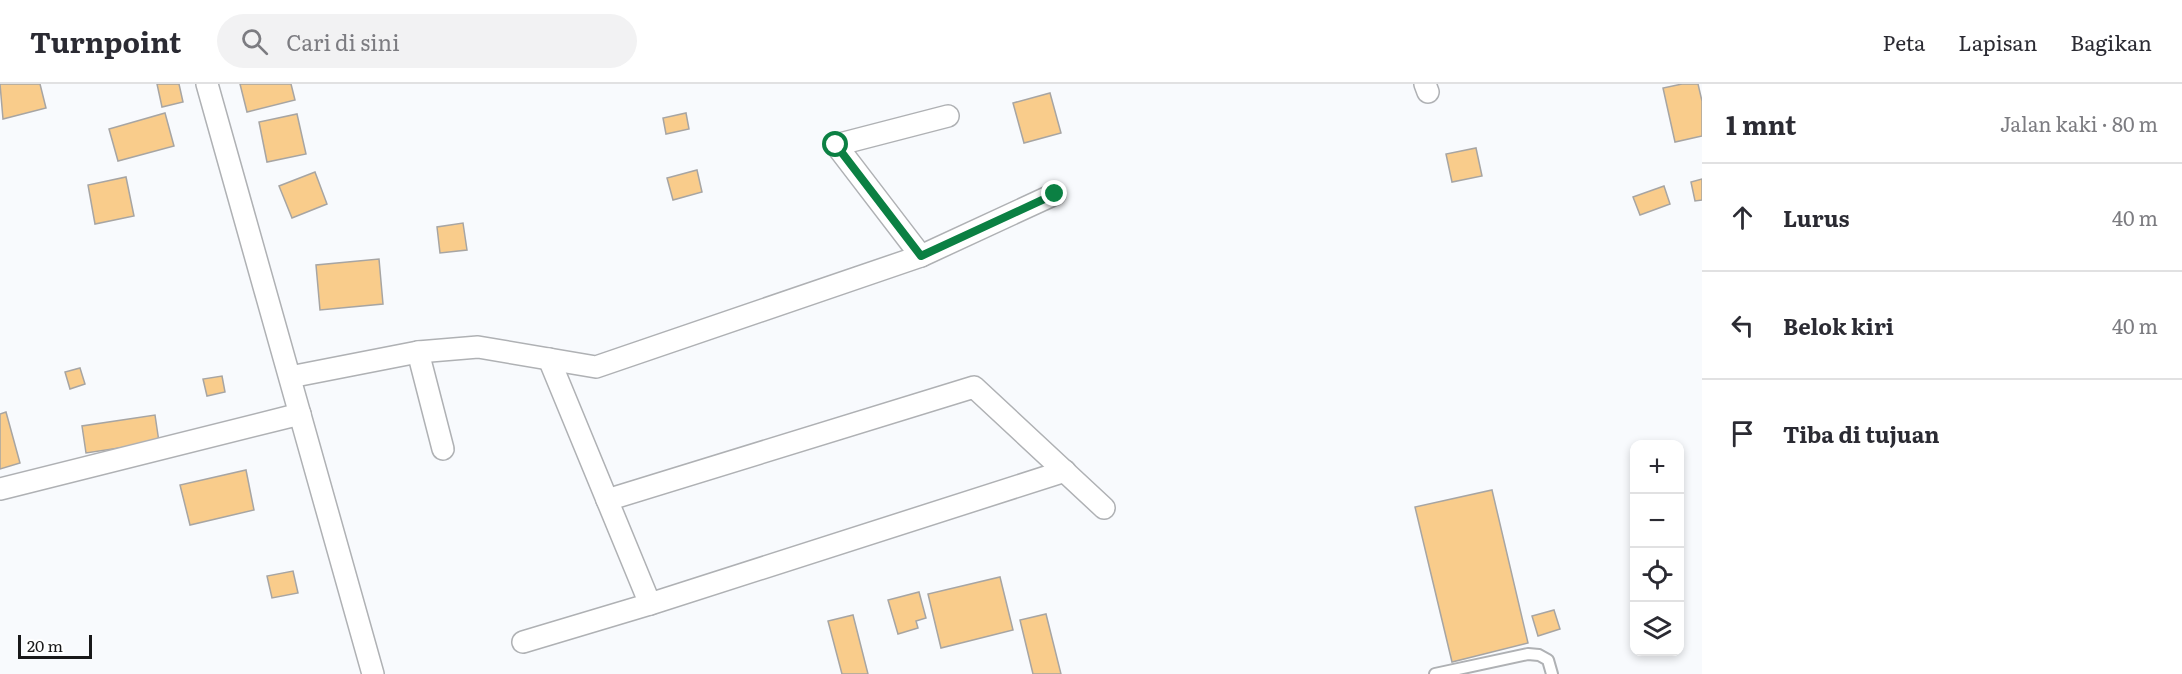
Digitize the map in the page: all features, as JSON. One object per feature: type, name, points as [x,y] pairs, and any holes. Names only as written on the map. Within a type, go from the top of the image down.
[{"type":"street","points":[[207,84],[373,674]]},
{"type":"street","points":[[921,256],[836,145],[948,116]]},
{"type":"street","points":[[290,377],[418,352],[478,347],[596,367],[921,256],[1055,194]]},
{"type":"street","points":[[418,352],[443,449]]},
{"type":"street","points":[[549,359],[650,604]]},
{"type":"street","points":[[607,500],[974,387],[1104,508]]},
{"type":"street","points":[[0,489],[300,414]]},
{"type":"street","points":[[523,642],[650,604],[1065,471]]},
{"type":"lane","points":[[1435,674],[1528,654],[1539,655],[1548,660],[1552,674]]},
{"type":"building","points":[[0,84],[40,84],[46,108],[3,119]]},
{"type":"building","points":[[157,84],[179,84],[183,102],[162,107]]},
{"type":"building","points":[[240,84],[291,84],[295,100],[247,112]]},
{"type":"building","points":[[1682,84],[1698,84],[1702,101],[1702,136],[1675,142],[1663,88]]},
{"type":"building","points":[[1050,93],[1061,133],[1024,143],[1013,103]]},
{"type":"building","points":[[165,113],[174,146],[118,161],[109,129]]},
{"type":"building","points":[[686,113],[689,129],[666,134],[663,118]]},
{"type":"building","points":[[297,114],[306,154],[267,162],[259,122]]},
{"type":"building","points":[[1476,148],[1482,176],[1452,182],[1446,154]]},
{"type":"building","points":[[697,170],[702,192],[673,200],[667,178]]},
{"type":"building","points":[[315,172],[327,204],[292,218],[279,186]]},
{"type":"building","points":[[126,177],[134,216],[95,224],[88,185]]},
{"type":"building","points":[[1702,179],[1702,200],[1695,201],[1691,182]]},
{"type":"building","points":[[1664,186],[1670,204],[1640,215],[1633,197]]},
{"type":"building","points":[[463,223],[467,250],[440,253],[437,227]]},
{"type":"building","points":[[379,259],[383,304],[320,310],[316,265]]},
{"type":"building","points":[[80,368],[85,384],[70,389],[65,372]]},
{"type":"building","points":[[222,376],[225,392],[207,396],[203,379]]},
{"type":"building","points":[[6,412],[20,463],[0,469],[0,414]]},
{"type":"building","points":[[155,415],[159,442],[86,453],[82,426]]},
{"type":"building","points":[[246,470],[254,510],[190,525],[180,485]]},
{"type":"building","points":[[1492,490],[1528,643],[1452,662],[1415,507]]},
{"type":"building","points":[[293,571],[298,593],[272,598],[267,576]]},
{"type":"building","points":[[1000,577],[1013,630],[941,648],[928,594]]},
{"type":"building","points":[[919,592],[926,618],[916,621],[918,628],[898,634],[888,600]]},
{"type":"building","points":[[1554,610],[1560,629],[1538,636],[1532,616]]},
{"type":"building","points":[[1046,614],[1061,674],[1033,674],[1020,620]]},
{"type":"building","points":[[853,615],[868,674],[842,674],[828,621]]},
{"type":"route","points":[[836,145],[921,256],[1055,194]]}]
